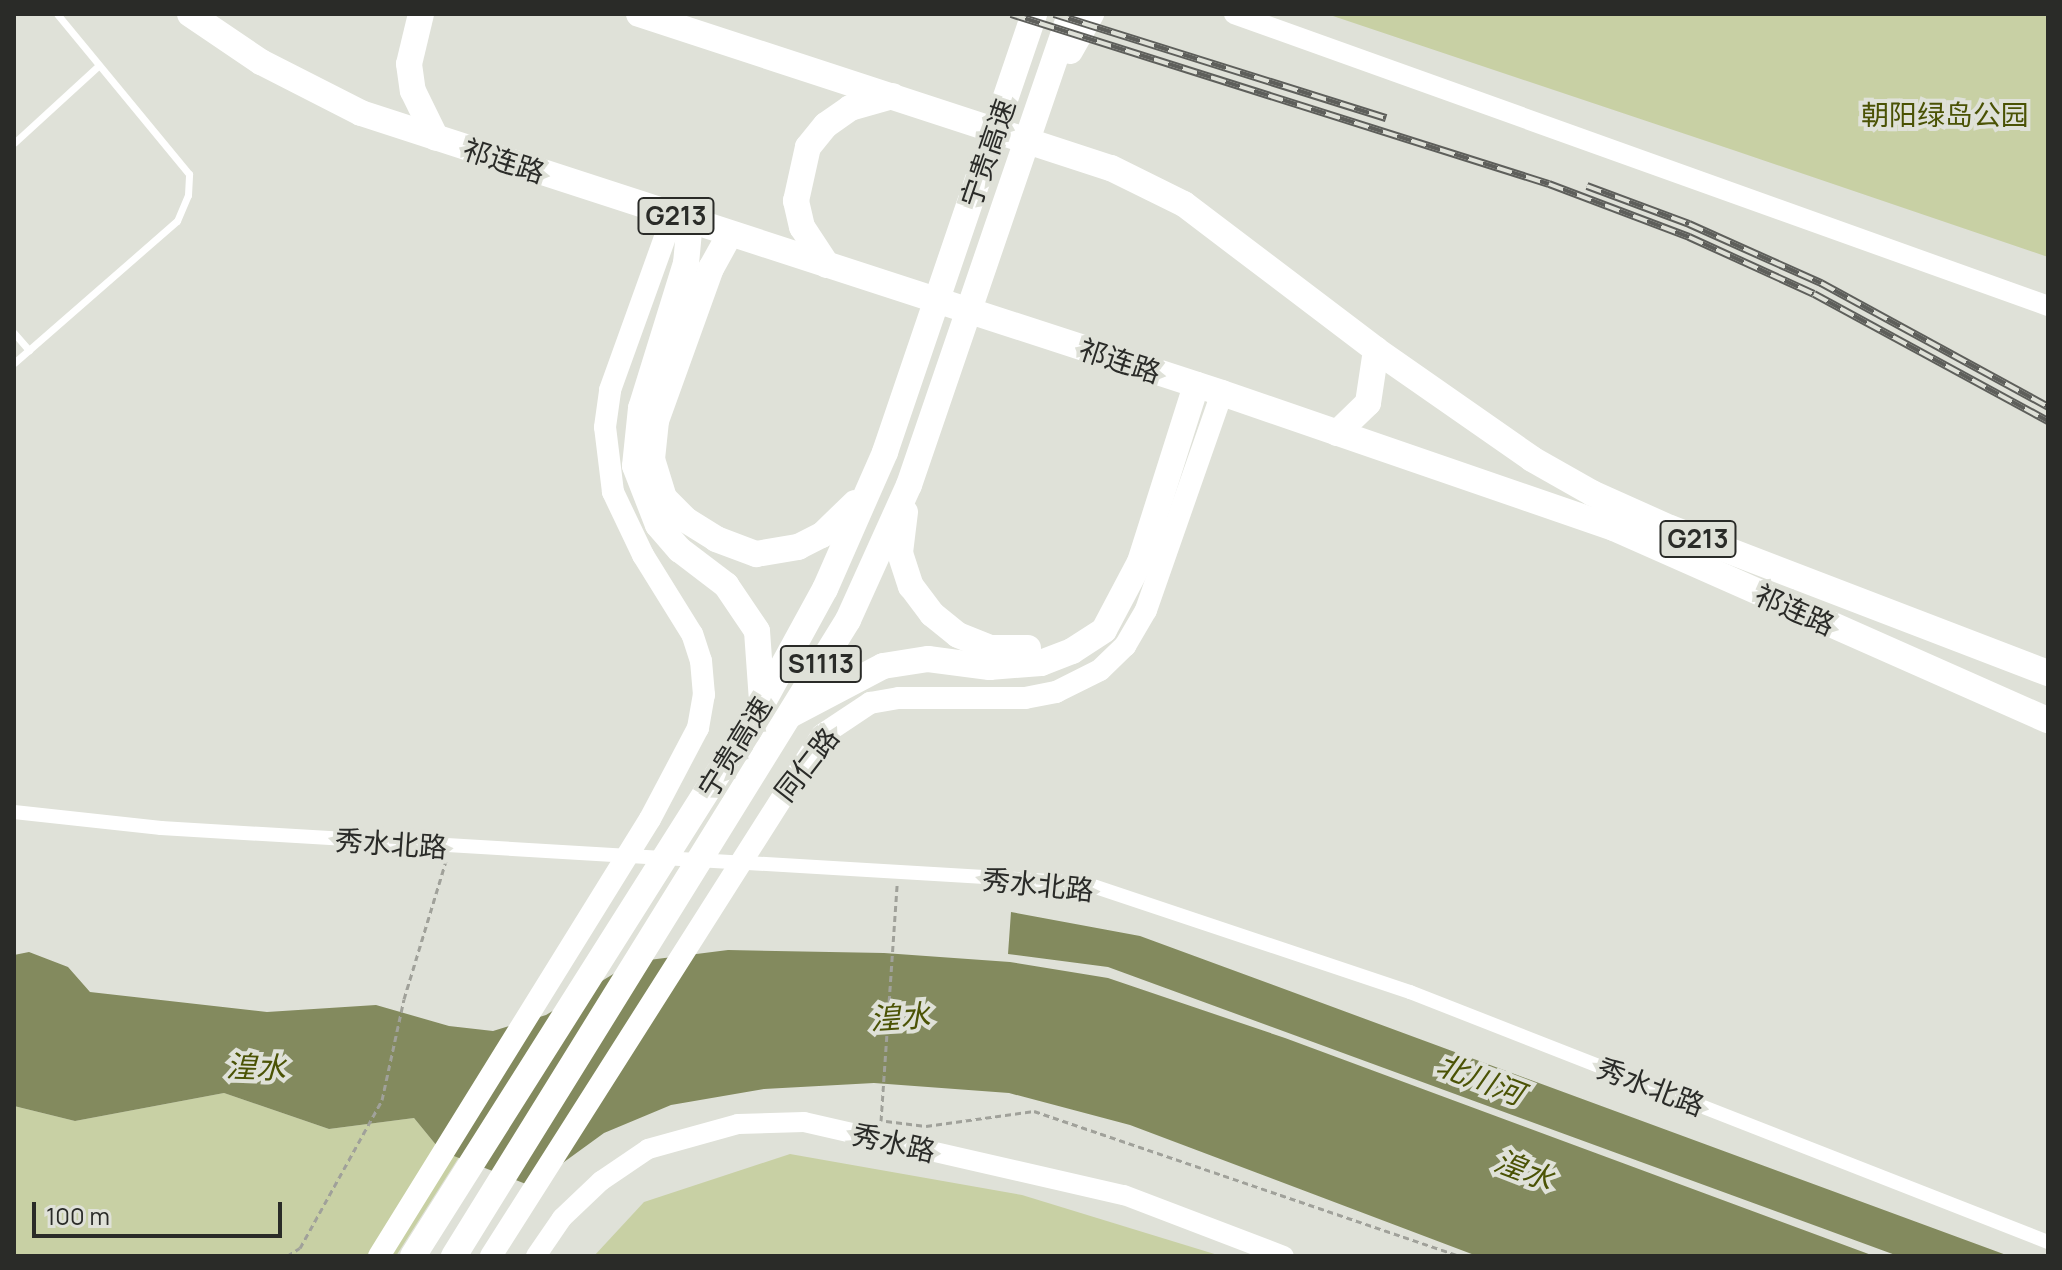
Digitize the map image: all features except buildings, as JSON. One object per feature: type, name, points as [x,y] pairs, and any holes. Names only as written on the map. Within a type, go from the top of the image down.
[{"type":"highway","name":"祁连路","points":[[190,14],[261,62],[361,113],[1222,393],[1614,528],[2048,720]]},
{"type":"highway","points":[[421,14],[409,64],[413,91],[436,138]]},
{"type":"highway","name":"祁连路","points":[[639,14],[1111,168],[1184,204],[1376,350],[1532,459],[1592,493],[1670,528],[2048,673]]},
{"type":"highway","name":"宁贵高速","points":[[413,1256],[762,704],[825,589],[885,452],[1034,14]]},
{"type":"highway","name":"宁贵高速","points":[[454,1256],[848,620],[909,485],[985,254],[1070,14]]},
{"type":"highway","points":[[985,254],[1075,41],[1091,14]]},
{"type":"highway","points":[[827,265],[802,227],[796,201],[798,174],[808,147],[826,125],[850,108],[892,96]]},
{"type":"highway","points":[[681,218],[686,263],[641,408],[635,466],[658,525],[700,566],[726,585],[757,631],[762,704]]},
{"type":"highway","points":[[730,234],[711,268],[668,381],[652,459],[664,498],[686,520],[716,539],[756,554],[798,547],[822,535],[848,516],[885,452]]},
{"type":"highway","points":[[1337,433],[1368,403],[1376,350]]},
{"type":"highway","points":[[790,716],[883,666],[928,659],[990,657],[1065,637],[1108,598],[1187,382]]},
{"type":"highway","points":[[909,485],[900,553],[911,586],[949,628],[990,657]]},
{"type":"main road","points":[[379,1256],[650,819],[698,728],[704,695],[692,634],[627,525],[607,459],[610,390],[644,296],[681,218]]},
{"type":"main road","name":"同仁路","points":[[491,1256],[801,761],[822,735],[870,703],[939,696],[1025,698],[1056,692],[1100,670],[1125,646],[1146,610],[1222,393]]},
{"type":"street","points":[[1234,14],[2048,306]]},
{"type":"street","name":"秀水北路","points":[[14,812],[450,847],[1084,883],[1410,992],[2048,1242]]},
{"type":"street","name":"秀水路","points":[[536,1256],[562,1218],[601,1181],[648,1149],[689,1135],[738,1124],[804,1122],[880,1129],[1124,1195],[1284,1256]]},
{"type":"lane","points":[[14,363],[177,221],[188,195],[189,174],[57,14]]},
{"type":"lane","points":[[14,143],[99,65]]},
{"type":"lane","points":[[14,333],[29,350]]},
{"type":"path","points":[[287,1256],[300,1248],[354,1153],[391,1073],[404,999],[450,847]]},
{"type":"path","points":[[898,874],[885,1100],[880,1129],[1034,1111],[1461,1256]]},
{"type":"green space","name":"朝阳绿岛公园","points":[[1327,14],[2048,14],[2048,257],[1736,151]]},
{"type":"green space","points":[[224,1093],[329,1129],[414,1118],[441,1151],[459,1157],[396,1256],[14,1256],[14,1106],[75,1121]]},
{"type":"green space","points":[[790,1154],[1022,1195],[1221,1256],[594,1256],[644,1202]]},
{"type":"water","name":"北川河","points":[[1011,912],[1140,936],[2009,1256],[1898,1256],[1108,967],[1008,954]]},
{"type":"water","name":"湟水","points":[[728,950],[884,953],[1010,962],[1108,978],[1285,1038],[1874,1256],[1477,1256],[1130,1125],[1009,1093],[874,1083],[764,1089],[671,1105],[604,1133],[531,1186],[441,1151],[414,1118],[329,1129],[224,1093],[75,1121],[14,1106],[14,955],[29,952],[68,967],[90,992],[267,1012],[376,1005],[449,1026],[493,1031],[546,1015],[633,962]]},
{"type":"railway","points":[[1011,14],[1549,184],[1689,237],[1814,294],[2048,421]]},
{"type":"railway","points":[[1054,14],[1386,118]]},
{"type":"railway","points":[[1587,186],[1689,224],[1821,283],[2048,407]]}]
